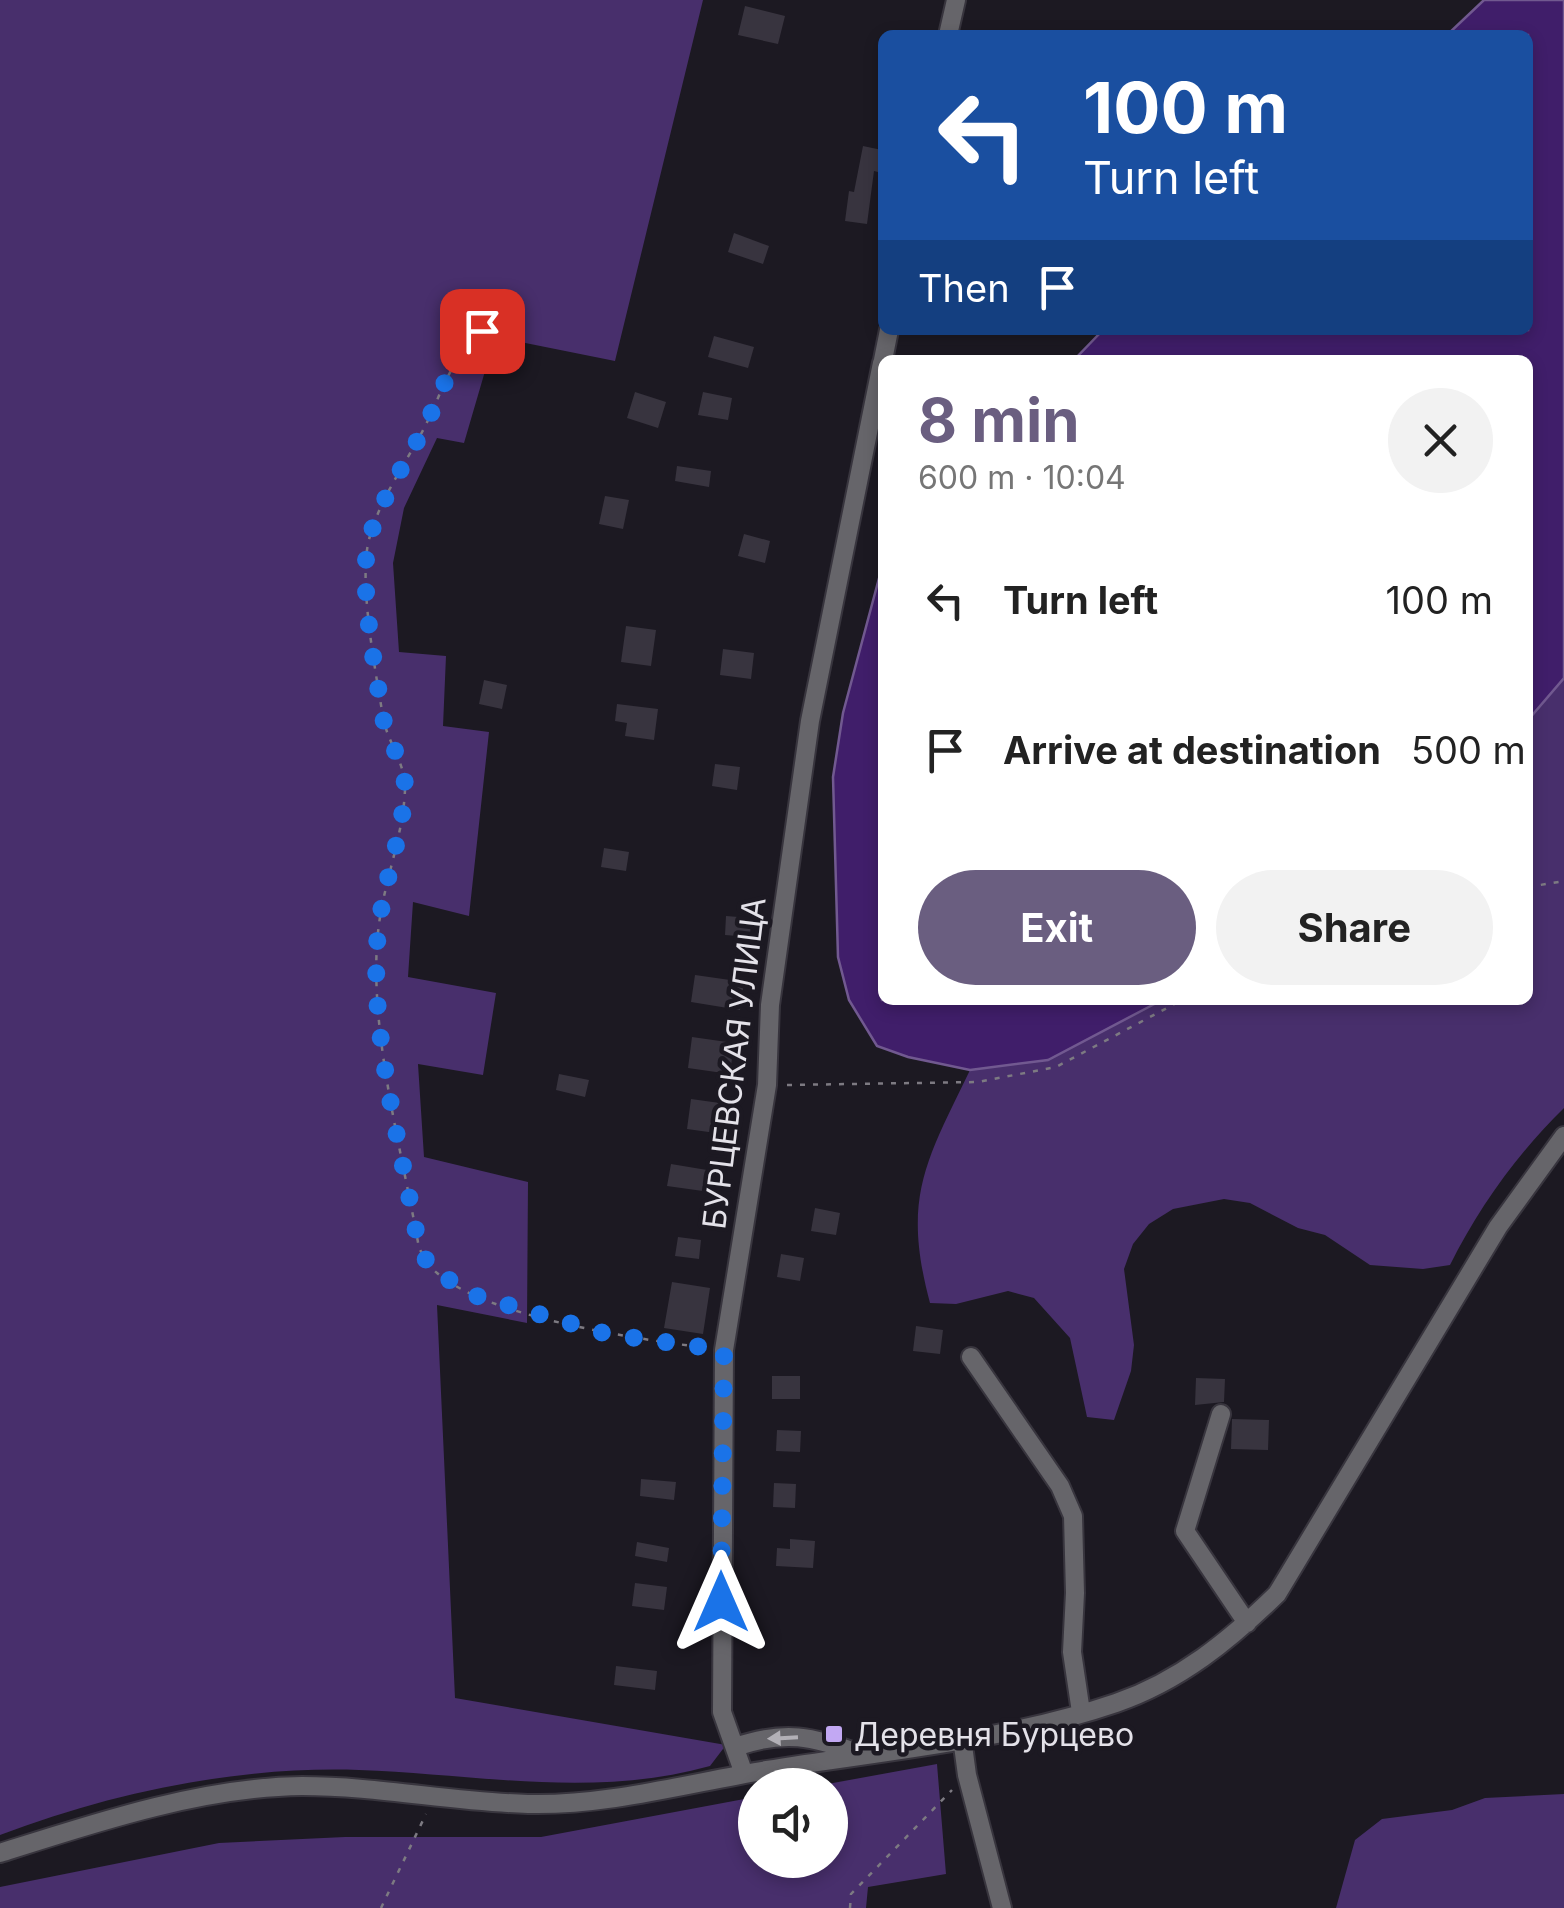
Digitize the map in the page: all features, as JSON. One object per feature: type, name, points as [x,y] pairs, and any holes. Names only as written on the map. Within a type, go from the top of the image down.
[{"type":"street","points":[[949,30],[956,0]]},
{"type":"street","name":"БУРЦЕВСКАЯ УЛИЦА","points":[[742,1768],[722,1712],[724,1350],[767,1085],[770,1004],[810,721],[878,387]]},
{"type":"street","points":[[779,1768],[962,1738],[1118,1702],[1181,1673],[1247,1623],[1277,1594],[1498,1227],[1564,1136]]},
{"type":"street","points":[[971,1358],[1060,1486],[1073,1516],[1076,1593],[1072,1652],[1081,1712]]},
{"type":"street","points":[[1221,1414],[1185,1530],[1247,1623]]},
{"type":"street","points":[[735,1747],[756,1740],[816,1737],[861,1754]]},
{"type":"street","points":[[962,1738],[967,1775],[1002,1908]]},
{"type":"street","points":[[0,1852],[104,1820],[192,1800],[300,1786],[529,1804],[608,1798],[738,1775]]},
{"type":"path","points":[[482,331],[454,359],[431,415],[368,540],[366,578],[384,723],[400,760],[405,786],[392,872],[379,923],[376,992],[419,1248],[432,1270],[477,1296],[607,1334],[724,1350]]},
{"type":"path","points":[[1533,886],[1564,881]]},
{"type":"path","points":[[767,1085],[978,1082],[1056,1067],[1173,1005]]},
{"type":"path","points":[[850,1908],[851,1894],[967,1775]]},
{"type":"path","points":[[381,1908],[436,1795]]},
{"type":"shaded area","points":[[0,0],[703,0],[615,361],[495,337],[464,443],[437,438],[404,508],[393,563],[399,652],[446,656],[443,726],[489,732],[469,916],[413,902],[408,977],[496,993],[483,1075],[418,1064],[424,1157],[528,1182],[527,1323],[437,1305],[455,1698],[726,1745],[710,1766],[666,1776],[578,1783],[359,1770],[268,1772],[131,1794],[0,1835]]},
{"type":"shaded area","points":[[1484,0],[1564,0],[1564,678],[1533,714],[1533,355],[1079,355],[1098,335],[1533,335],[1533,30],[1452,30]]},
{"type":"shaded area","points":[[878,582],[878,1005],[1152,1005],[1048,1060],[970,1070],[877,1046],[849,1000],[838,957],[833,777],[843,713]]},
{"type":"shaded area","points":[[1564,678],[1564,1108],[1500,1182],[1450,1265],[1423,1269],[1370,1265],[1325,1235],[1298,1228],[1250,1203],[1224,1199],[1173,1209],[1149,1224],[1133,1244],[1124,1269],[1134,1345],[1131,1371],[1114,1420],[1087,1417],[1070,1338],[1034,1298],[1008,1291],[956,1304],[930,1303],[922,1267],[918,1208],[930,1157],[970,1070],[1048,1060],[1152,1005],[1533,1005],[1533,714]]},
{"type":"shaded area","points":[[937,1764],[946,1874],[868,1887],[866,1908],[0,1908],[0,1887],[219,1843],[345,1837],[541,1837],[738,1800],[738,1878],[848,1878],[848,1780]]},
{"type":"shaded area","points":[[1564,1794],[1564,1908],[1336,1908],[1355,1840],[1382,1819],[1452,1810],[1485,1798]]},
{"type":"building","points":[[745,6],[785,16],[778,44],[738,35]]},
{"type":"building","points":[[863,146],[878,149],[878,172],[874,171],[867,224],[845,221],[849,191],[854,192]]},
{"type":"building","points":[[734,233],[769,246],[763,264],[728,252]]},
{"type":"building","points":[[714,336],[754,347],[748,368],[708,357]]},
{"type":"building","points":[[635,392],[666,402],[658,428],[627,418]]},
{"type":"building","points":[[703,392],[732,398],[728,420],[698,415]]},
{"type":"building","points":[[677,466],[711,471],[709,487],[675,481]]},
{"type":"building","points":[[605,496],[629,500],[623,529],[599,524]]},
{"type":"building","points":[[744,534],[770,541],[765,563],[738,556]]},
{"type":"building","points":[[626,626],[656,630],[651,666],[621,662]]},
{"type":"building","points":[[723,649],[754,653],[751,679],[720,675]]},
{"type":"building","points":[[484,680],[507,685],[502,709],[479,704]]},
{"type":"building","points":[[617,704],[658,709],[654,740],[625,736],[627,723],[615,721]]},
{"type":"building","points":[[715,764],[740,767],[737,790],[712,786]]},
{"type":"building","points":[[604,848],[629,852],[626,871],[601,867]]},
{"type":"building","points":[[726,916],[751,918],[750,937],[725,935]]},
{"type":"building","points":[[695,975],[744,982],[740,1010],[691,1002]]},
{"type":"building","points":[[692,1037],[734,1043],[730,1074],[688,1068]]},
{"type":"building","points":[[559,1074],[589,1080],[585,1097],[556,1090]]},
{"type":"building","points":[[691,1099],[727,1104],[723,1134],[687,1129]]},
{"type":"building","points":[[671,1164],[713,1171],[710,1192],[667,1186]]},
{"type":"building","points":[[815,1208],[840,1213],[836,1235],[811,1231]]},
{"type":"building","points":[[678,1237],[701,1240],[699,1259],[675,1256]]},
{"type":"building","points":[[781,1254],[804,1258],[800,1281],[777,1277]]},
{"type":"building","points":[[672,1282],[710,1288],[703,1334],[664,1328]]},
{"type":"building","points":[[916,1326],[943,1330],[940,1354],[913,1351]]},
{"type":"building","points":[[772,1376],[800,1376],[800,1399],[772,1399]]},
{"type":"building","points":[[1196,1378],[1225,1379],[1224,1402],[1195,1405]]},
{"type":"building","points":[[1232,1419],[1269,1420],[1268,1450],[1231,1449]]},
{"type":"building","points":[[777,1430],[801,1431],[800,1452],[776,1451]]},
{"type":"building","points":[[641,1479],[676,1482],[674,1500],[640,1496]]},
{"type":"building","points":[[774,1483],[796,1484],[795,1508],[773,1507]]},
{"type":"building","points":[[790,1539],[815,1541],[813,1568],[776,1566],[777,1548],[790,1549]]},
{"type":"building","points":[[637,1542],[669,1548],[667,1562],[635,1556]]},
{"type":"building","points":[[635,1583],[667,1587],[664,1610],[632,1606]]},
{"type":"building","points":[[616,1666],[657,1671],[655,1690],[614,1685]]},
{"type":"place","name":"Деревня Бурцево","points":[[834,1734]]},
{"type":"route","points":[[482,331],[454,359],[431,415],[368,540],[366,578],[384,723],[400,760],[405,786],[392,872],[379,923],[376,992],[419,1248],[432,1270],[477,1296],[607,1334],[724,1350],[720,1420],[721,1602]]}]
